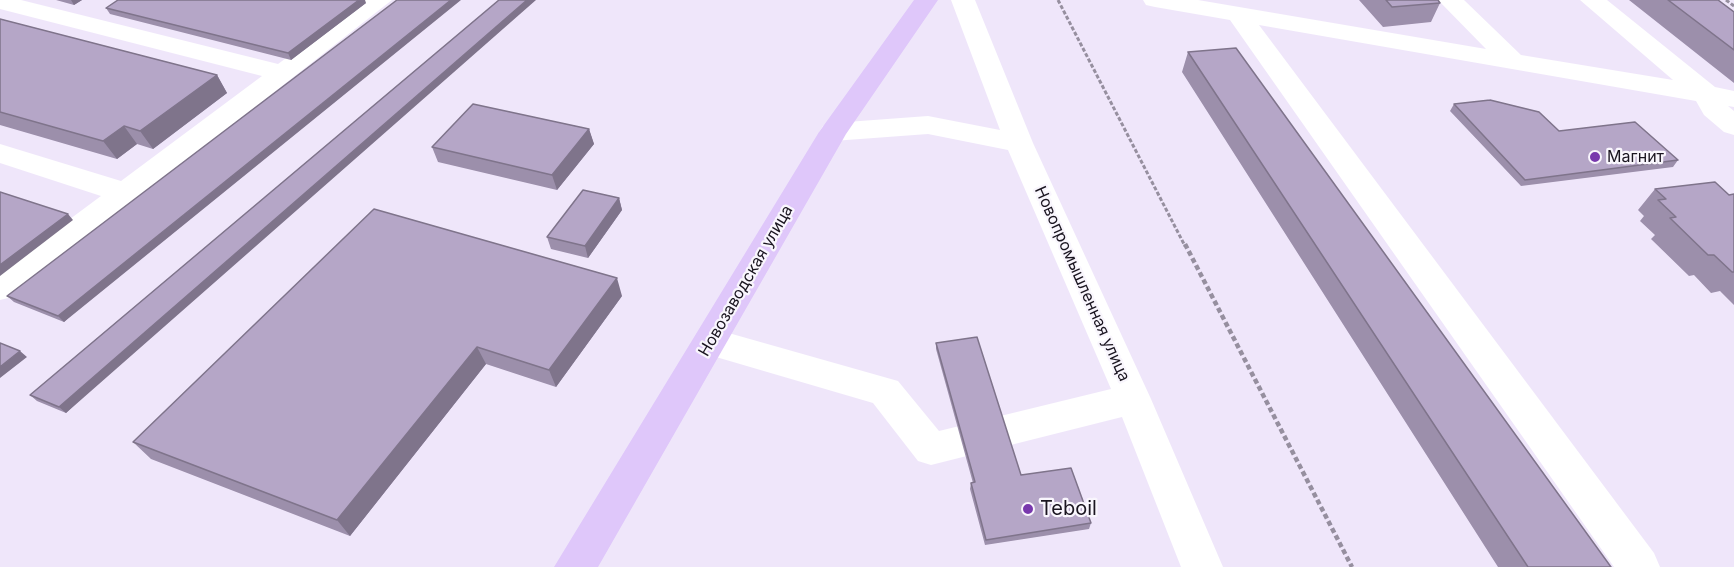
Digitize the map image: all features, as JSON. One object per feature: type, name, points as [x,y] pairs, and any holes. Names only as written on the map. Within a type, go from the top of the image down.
[{"type":"main road","name":"Новозаводская улица","points":[[574,567],[711,342],[833,132],[926,0]]},
{"type":"street","points":[[0,288],[380,0]]},
{"type":"street","name":"Новопромышленная улица","points":[[963,0],[1019,143],[1133,399],[1202,567]]},
{"type":"street","points":[[1155,0],[1200,4],[1238,15],[1734,99]]},
{"type":"street","points":[[1450,0],[1513,61]]},
{"type":"street","points":[[1592,0],[1706,94],[1714,109],[1734,126]]},
{"type":"street","points":[[0,2],[284,73]]},
{"type":"street","points":[[1238,15],[1640,567]]},
{"type":"street","points":[[833,132],[928,124],[1019,143]]},
{"type":"street","points":[[0,153],[126,193]]},
{"type":"street","points":[[711,342],[885,392],[931,449],[1133,399]]},
{"type":"path","points":[[1058,0],[1352,567]]},
{"type":"path","points":[[1726,0],[1734,6]]},
{"type":"building","points":[[118,0],[359,0],[288,53],[106,8]]},
{"type":"building","points":[[397,0],[451,0],[58,316],[7,296]]},
{"type":"building","points":[[499,0],[527,0],[59,407],[30,395]]},
{"type":"building","points":[[1386,0],[1438,0],[1440,3],[1392,7]]},
{"type":"building","points":[[1668,0],[1718,0],[1734,12],[1734,50]]},
{"type":"building","points":[[0,19],[217,75],[140,131],[124,126],[103,141],[0,112]]},
{"type":"building","points":[[1236,48],[1611,567],[1528,567],[1188,52]]},
{"type":"building","points":[[1490,100],[1539,112],[1559,131],[1635,122],[1678,160],[1525,180],[1454,104]]},
{"type":"building","points":[[473,104],[589,129],[552,175],[432,147]]},
{"type":"building","points":[[1715,182],[1729,195],[1734,194],[1734,272],[1714,255],[1708,255],[1670,218],[1676,217],[1658,200],[1666,199],[1655,189]]},
{"type":"building","points":[[583,190],[619,198],[585,246],[547,237]]},
{"type":"building","points":[[0,192],[68,214],[0,265]]},
{"type":"building","points":[[374,209],[617,278],[549,370],[477,347],[337,520],[133,442]]},
{"type":"building","points":[[977,337],[1021,475],[1071,468],[1091,523],[986,540],[971,483],[975,482],[936,343]]},
{"type":"building","points":[[0,343],[20,351],[0,367]]},
{"type":"place","name":"Магнит","points":[[1595,157]]},
{"type":"place","name":"Teboil","points":[[1028,509]]}]
